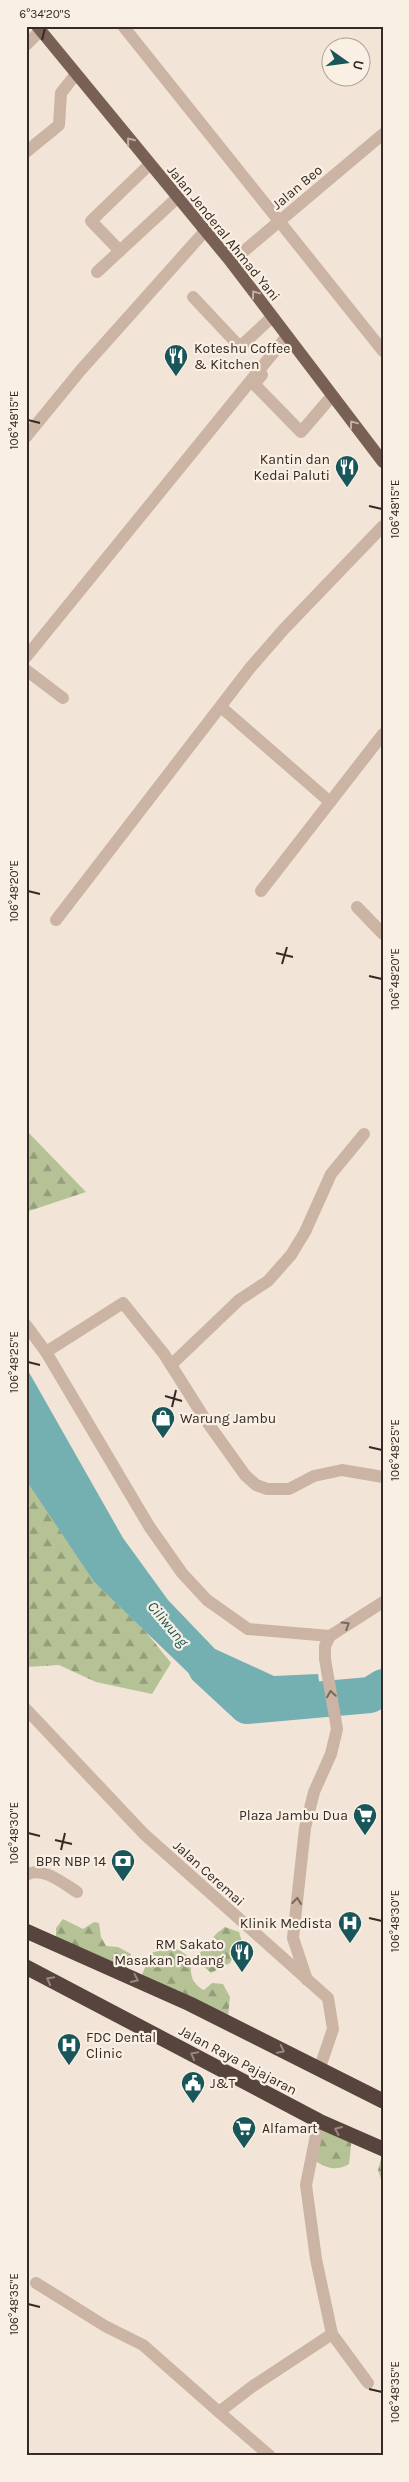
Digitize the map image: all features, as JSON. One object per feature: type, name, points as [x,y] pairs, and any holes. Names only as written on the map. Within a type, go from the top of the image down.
[{"type":"highway","name":"Jalan Raya Pajajaran","points":[[26,1931],[190,2004],[383,2101]]},
{"type":"highway","name":"Jalan Raya Pajajaran","points":[[26,1967],[319,2121],[383,2150]]},
{"type":"main road","name":"Jalan Jenderal Ahmad Yani","points":[[39,28],[230,262],[383,462]]},
{"type":"street","points":[[123,26],[383,351]]},
{"type":"street","points":[[26,45],[39,28]]},
{"type":"street","points":[[26,152],[59,124],[61,94],[76,74]]},
{"type":"street","name":"Jalan Beo","points":[[230,262],[383,134]]},
{"type":"street","points":[[120,251],[91,221],[149,165]]},
{"type":"street","points":[[97,272],[177,198]]},
{"type":"street","points":[[26,437],[80,371],[205,231]]},
{"type":"street","points":[[193,297],[240,347],[272,317]]},
{"type":"street","points":[[288,338],[254,384],[301,432],[332,396]]},
{"type":"street","points":[[26,657],[288,338]]},
{"type":"street","points":[[56,920],[284,629],[383,526]]},
{"type":"street","points":[[26,670],[62,698]]},
{"type":"street","points":[[221,707],[330,802]]},
{"type":"street","points":[[261,891],[383,734]]},
{"type":"street","points":[[356,907],[383,934]]},
{"type":"street","points":[[171,1365],[239,1300],[268,1281],[291,1255],[305,1232],[331,1174],[364,1134]]},
{"type":"street","points":[[46,1352],[123,1303],[152,1338],[244,1474],[256,1485],[267,1489],[289,1489],[314,1476],[342,1470],[383,1477]]},
{"type":"street","points":[[26,1325],[46,1352],[149,1526],[182,1573],[208,1600],[248,1629],[330,1636]]},
{"type":"street","points":[[308,1982],[293,1938],[305,1828],[314,1792],[331,1754],[337,1729],[325,1659],[325,1646],[330,1636],[383,1602]]},
{"type":"street","name":"Jalan Ceremai","points":[[26,1709],[144,1834],[328,1998],[333,2029],[320,2070]]},
{"type":"street","points":[[26,1875],[32,1872],[42,1873],[77,1892]]},
{"type":"street","points":[[319,2121],[306,2185],[308,2216],[332,2334],[368,2383]]},
{"type":"street","points":[[36,2283],[105,2326],[143,2345],[270,2456]]},
{"type":"street","points":[[219,2412],[253,2386],[332,2334]]},
{"type":"green space","points":[[26,1130],[86,1192],[26,1212]]},
{"type":"green space","points":[[26,1479],[94,1582],[146,1632],[171,1663],[152,1694],[96,1682],[59,1665],[26,1667]]},
{"type":"green space","points":[[63,1919],[83,1929],[94,1922],[99,1923],[101,1937],[106,1946],[118,1947],[131,1954],[127,1968],[56,1938],[56,1928]]},
{"type":"green space","points":[[225,1927],[239,1932],[242,1942],[230,1963],[211,1973],[203,1966],[199,1954],[217,1933]]},
{"type":"green space","points":[[171,1947],[187,1956],[193,1979],[204,1990],[212,1983],[223,1984],[230,1997],[228,2016],[141,1977],[151,1953]]},
{"type":"green space","points":[[318,2129],[352,2136],[349,2164],[340,2168],[331,2168],[314,2160],[309,2145],[310,2135]]},
{"type":"green space","points":[[383,2152],[383,2185],[378,2170]]},
{"type":"water","points":[[26,1367],[123,1538],[168,1600],[215,1649],[274,1676],[318,1674],[323,1708],[277,1708],[231,1700],[202,1686],[94,1582],[26,1480]]},
{"type":"waterway","name":"Ciliwung","points":[[206,1668],[247,1706],[370,1695],[383,1687]]},
{"type":"place","name":"Koteshu Coffee & Kitchen","points":[[176,377]]},
{"type":"place","name":"Kantin dan Kedai Paluti","points":[[347,488]]},
{"type":"place","name":"Warung Jambu","points":[[163,1439]]},
{"type":"place","name":"Plaza Jambu Dua","points":[[365,1836]]},
{"type":"place","name":"BPR NBP 14","points":[[123,1882]]},
{"type":"place","name":"Klinik Medista","points":[[350,1944]]},
{"type":"place","name":"RM Sakato Masakan Padang","points":[[242,1973]]},
{"type":"place","name":"FDC Dental Clinic","points":[[69,2066]]},
{"type":"place","name":"J&T","points":[[193,2104]]},
{"type":"place","name":"Alfamart","points":[[244,2149]]}]
